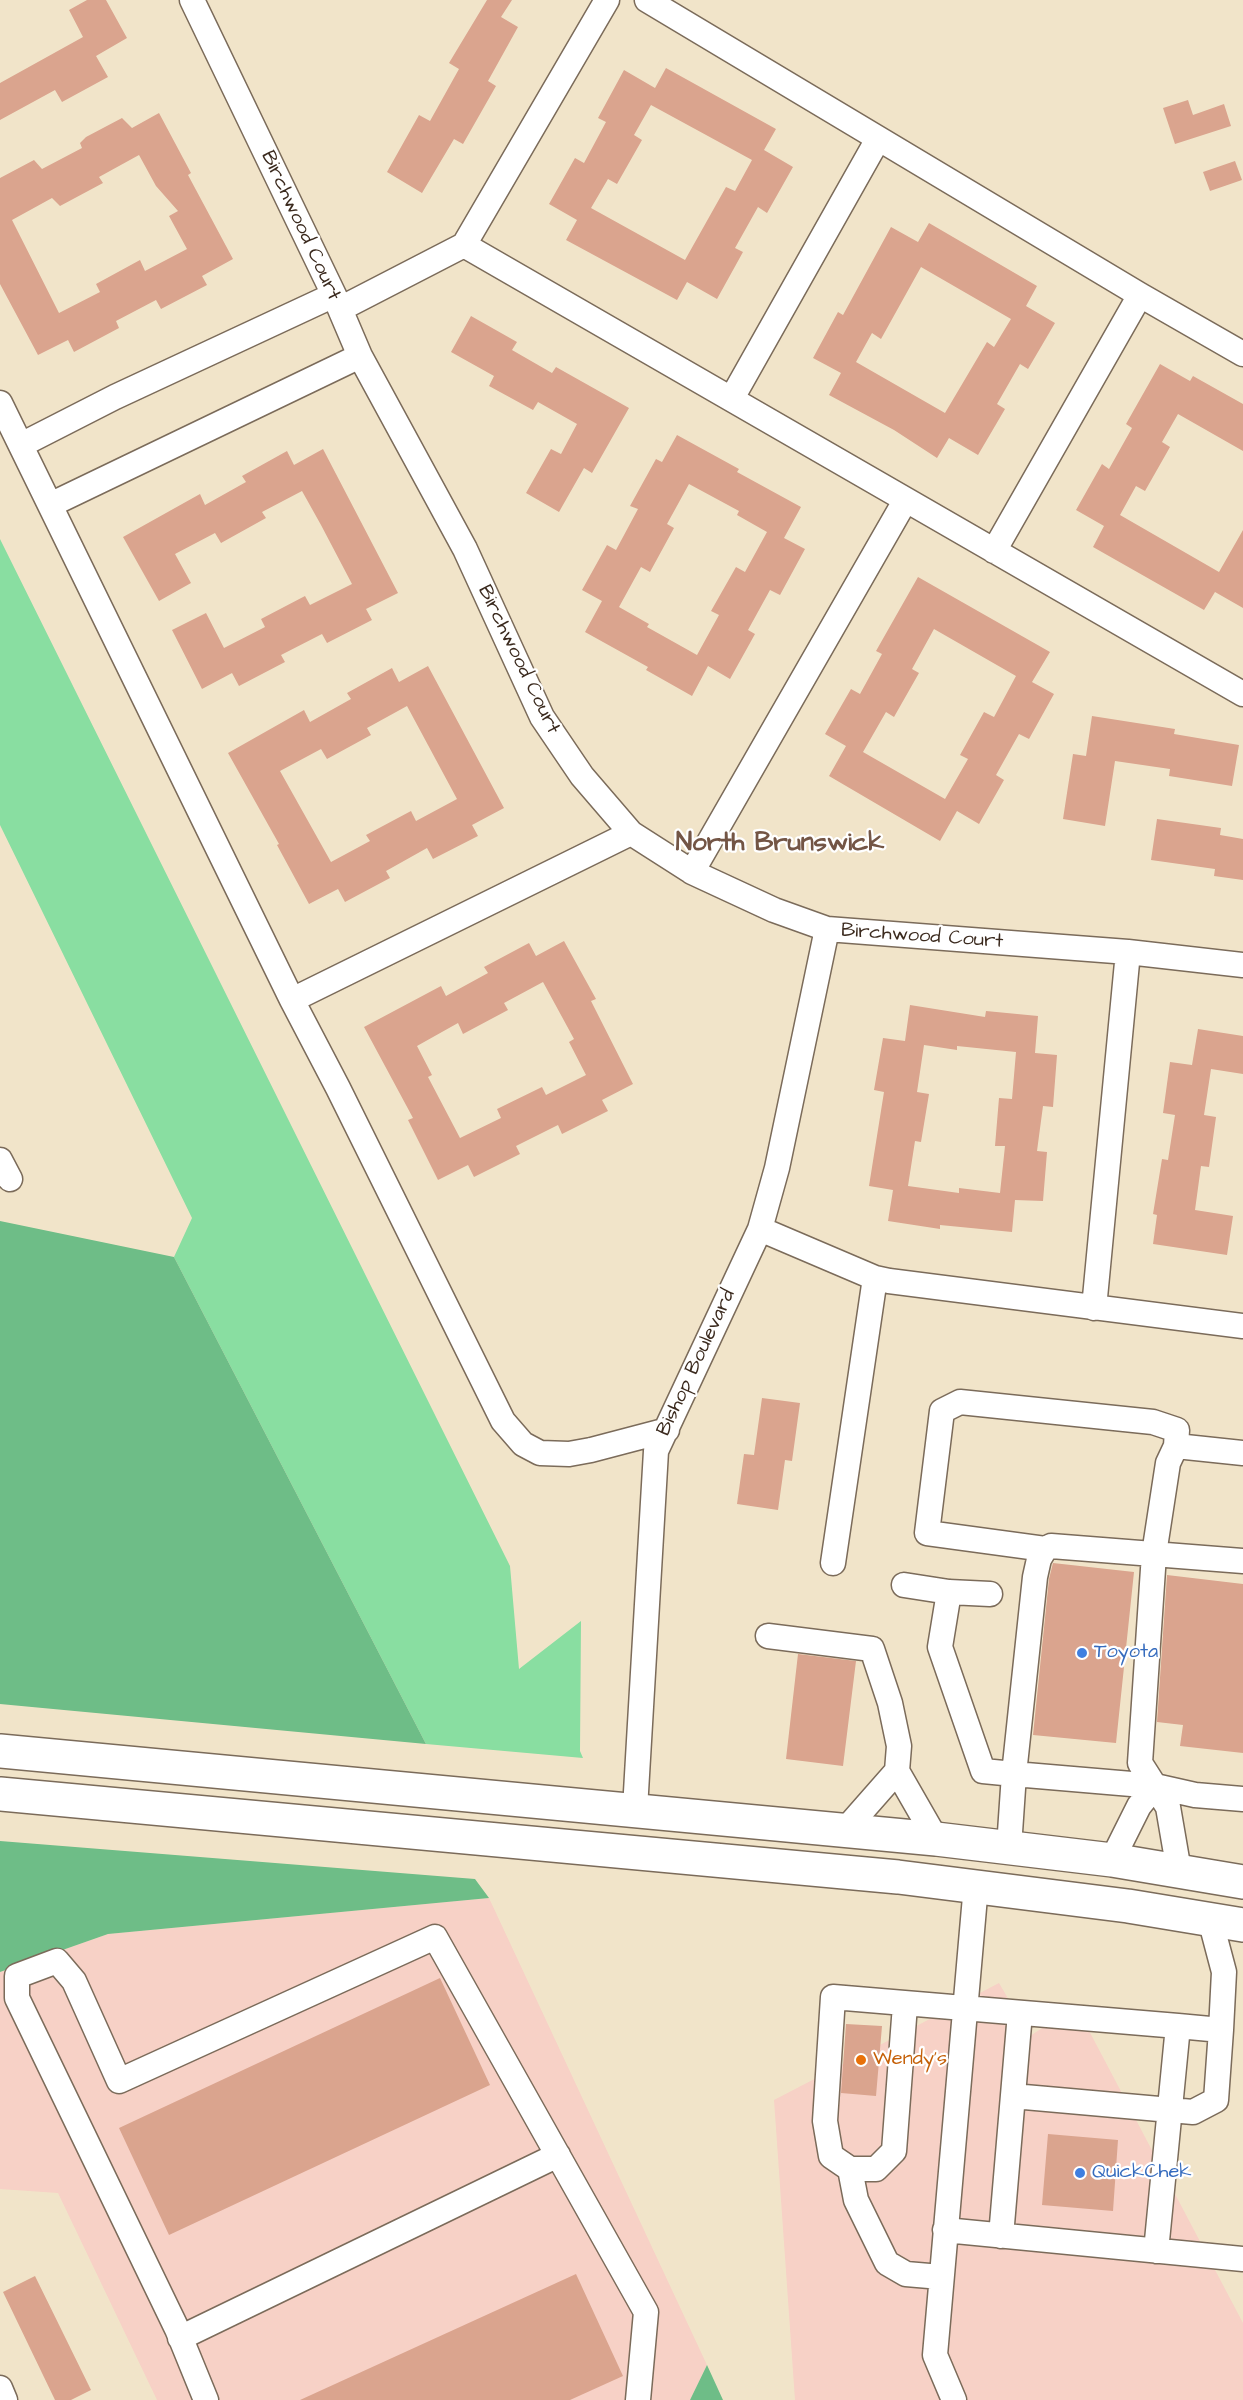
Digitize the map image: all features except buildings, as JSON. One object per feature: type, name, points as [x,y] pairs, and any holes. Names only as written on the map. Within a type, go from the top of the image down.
[{"type":"highway","points":[[0,1751],[846,1829],[1112,1860],[1243,1882]]},
{"type":"highway","points":[[0,1794],[976,1885],[1243,1925]]},
{"type":"highway","points":[[1179,1871],[1243,1858]]},
{"type":"street","name":"Birchwood Court","points":[[192,0],[337,302],[360,356],[465,549],[542,717],[582,777],[632,832],[692,872],[774,910],[827,929],[1128,952],[1243,965]]},
{"type":"street","points":[[21,445],[126,392],[464,245],[607,0]]},
{"type":"street","points":[[647,0],[1140,296],[1243,354]]},
{"type":"street","points":[[732,398],[878,139]]},
{"type":"street","points":[[464,245],[1243,694]]},
{"type":"street","points":[[994,551],[1140,296]]},
{"type":"street","points":[[50,505],[360,356]]},
{"type":"street","points":[[0,403],[292,1000],[503,1421],[523,1444],[540,1453],[569,1454],[667,1430]]},
{"type":"street","points":[[692,872],[906,501]]},
{"type":"street","points":[[292,1000],[632,832]]},
{"type":"street","name":"Bishop Boulevard","points":[[635,1809],[656,1451],[760,1228],[777,1168],[827,929]]},
{"type":"street","points":[[1094,1308],[1128,952]]},
{"type":"street","points":[[760,1228],[875,1278],[1243,1326]]},
{"type":"street","points":[[833,1563],[875,1278]]},
{"type":"street","points":[[1045,1549],[927,1533],[942,1411],[960,1402],[1154,1422],[1177,1430],[1176,1446],[1168,1463],[1154,1554],[1140,1763],[1168,1807],[1179,1871]]},
{"type":"street","points":[[1176,1446],[1243,1453]]},
{"type":"street","points":[[1009,1847],[1014,1774],[1035,1577],[1039,1559],[1045,1549],[1051,1546],[1243,1561]]},
{"type":"street","points":[[904,1585],[949,1592],[990,1594]]},
{"type":"street","points":[[949,1592],[940,1647],[983,1771],[1155,1786],[1195,1795],[1243,1799]]},
{"type":"street","points":[[768,1636],[872,1649],[890,1703],[899,1746],[897,1771],[936,1839]]},
{"type":"street","points":[[846,1829],[897,1771]]},
{"type":"street","points":[[1112,1860],[1139,1806],[1155,1786]]},
{"type":"street","points":[[954,2400],[935,2355],[976,1885]]},
{"type":"street","points":[[1013,2096],[1193,2112],[1216,2100],[1224,1972],[1210,1919]]},
{"type":"street","points":[[206,2400],[180,2338],[17,1998],[17,1976],[57,1961],[74,1981],[119,2081],[435,1937],[646,2312],[638,2400]]},
{"type":"street","points":[[905,2005],[894,2151],[876,2169],[850,2169],[831,2156],[825,2121],[833,1997],[905,2005],[1221,2030]]},
{"type":"street","points":[[1001,2236],[1020,2013]]},
{"type":"street","points":[[1156,2251],[1178,2025]]},
{"type":"street","points":[[180,2338],[558,2155]]},
{"type":"street","points":[[850,2169],[856,2200],[887,2263],[906,2274],[941,2277]]},
{"type":"street","points":[[945,2230],[1243,2259]]},
{"type":"street","points":[[0,2388],[5,2400]]},
{"type":"shaded area","points":[[489,1898],[707,2365],[690,2400],[157,2400],[58,2193],[0,2189],[0,1972],[108,1934]]},
{"type":"shaded area","points":[[999,1983],[1030,2036],[1076,2006],[1243,2323],[1243,2400],[795,2400],[774,2100]]},
{"type":"green space","points":[[0,539],[510,1566],[519,1669],[581,1621],[580,1751],[583,1758],[426,1744],[174,1257],[192,1218],[0,825]]},
{"type":"green space","points":[[0,1221],[174,1257],[426,1744],[0,1704]]},
{"type":"green space","points":[[0,1841],[475,1879],[489,1898],[108,1934],[0,1972]]},
{"type":"green space","points":[[707,2365],[723,2400],[690,2400]]},
{"type":"place","name":"Toyota","points":[[1082,1653]]},
{"type":"place","name":"Wendy's","points":[[861,2060]]},
{"type":"place","name":"QuickChek","points":[[1080,2173]]},
{"type":"district","name":"North Brunswick","points":[[780,845]]}]
